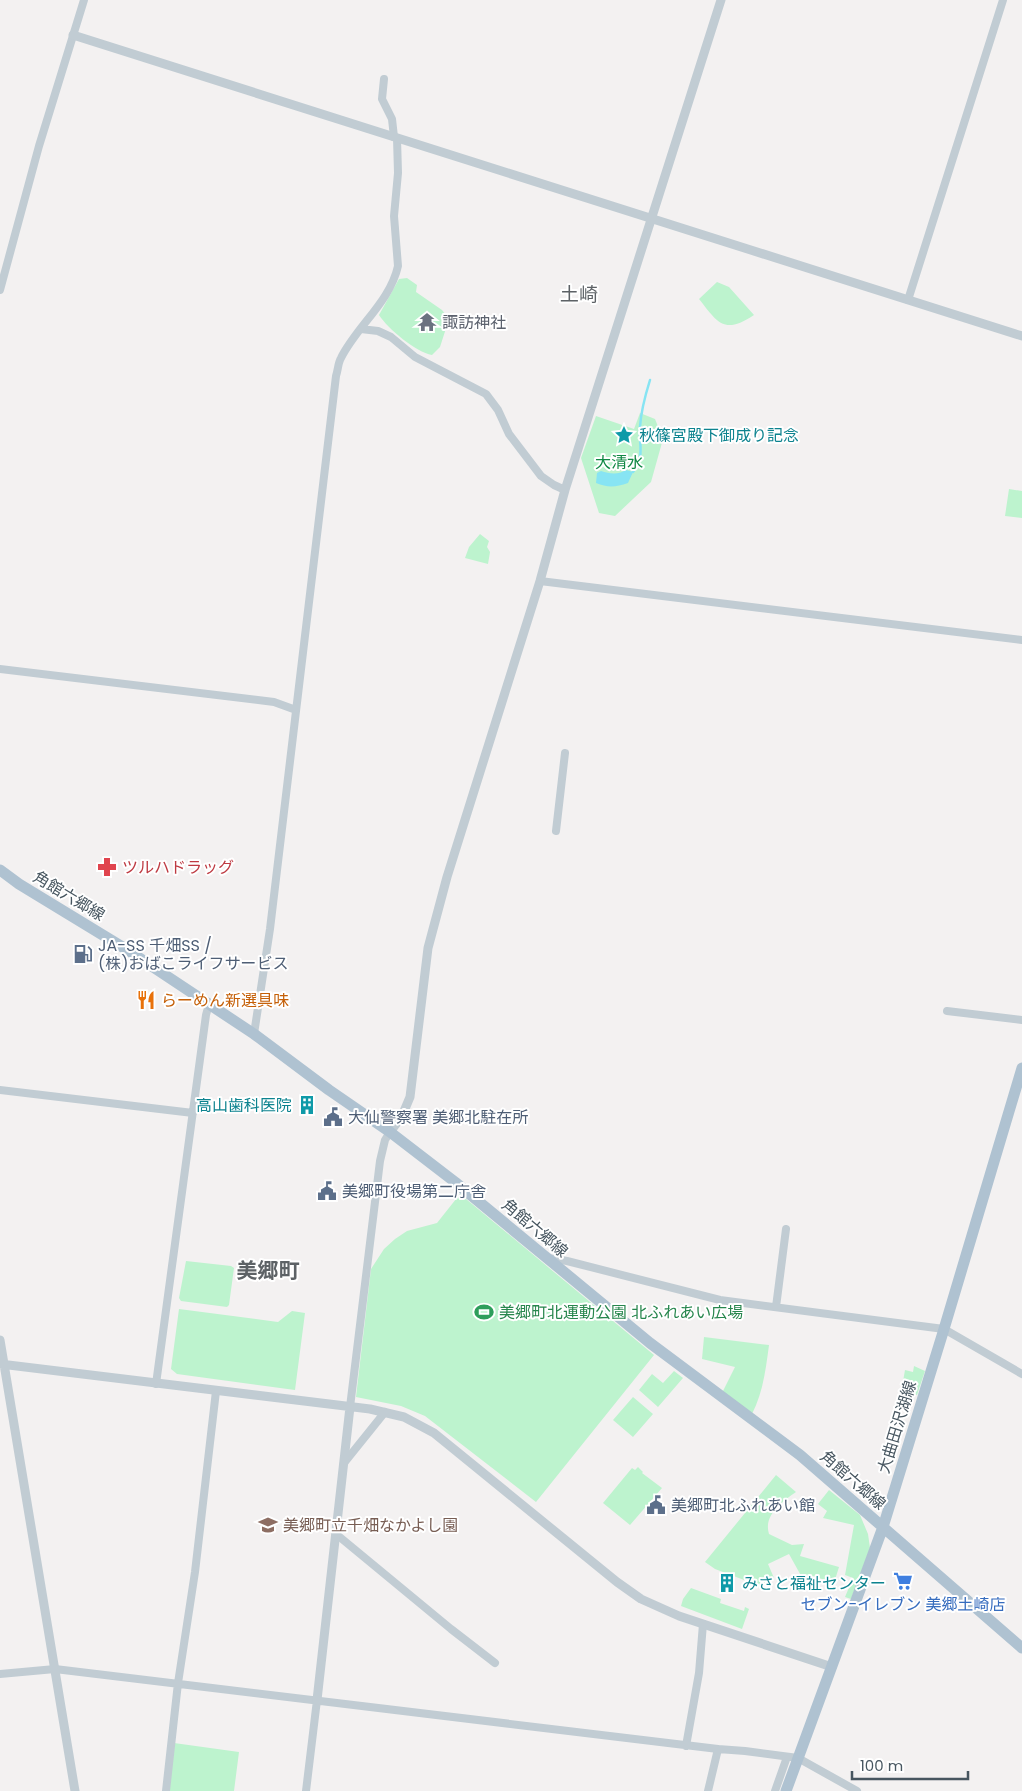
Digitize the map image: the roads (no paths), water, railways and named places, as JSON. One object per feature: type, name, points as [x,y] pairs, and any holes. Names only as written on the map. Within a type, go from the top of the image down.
[{"type":"main road","name":"角館六郷線","points":[[0,870],[19,884],[129,951],[254,1034],[329,1090],[390,1132],[455,1182],[650,1343],[800,1455],[1022,1648]]},
{"type":"main road","name":"大曲田沢湖線","points":[[786,1791],[793,1758],[832,1667],[883,1528],[1022,1068]]},
{"type":"street","points":[[0,290],[39,146],[84,0]]},
{"type":"street","points":[[306,1791],[380,1161],[385,1140],[402,1116],[410,1097],[428,948],[458,843],[540,581],[565,490],[721,0]]},
{"type":"street","points":[[908,300],[1002,0]]},
{"type":"street","points":[[73,35],[1022,336]]},
{"type":"street","points":[[254,1034],[270,929],[336,376],[341,358],[384,296],[396,276],[398,266],[394,216],[398,173],[396,137],[392,119],[382,99],[384,79]]},
{"type":"street","points":[[361,329],[378,331],[391,336],[415,357],[486,394],[498,410],[509,434],[541,476],[565,490]]},
{"type":"street","points":[[540,581],[1022,640]]},
{"type":"street","points":[[0,669],[274,702],[296,710]]},
{"type":"street","points":[[556,831],[566,753]]},
{"type":"street","points":[[156,1384],[208,1004]]},
{"type":"street","points":[[947,1011],[1022,1020]]},
{"type":"street","points":[[0,1090],[193,1113]]},
{"type":"street","points":[[776,1307],[786,1229]]},
{"type":"street","points":[[545,1258],[567,1261],[720,1300],[944,1329],[1022,1374]]},
{"type":"street","points":[[0,1340],[2,1364],[75,1791]]},
{"type":"street","points":[[2,1364],[216,1392],[350,1407],[404,1417],[434,1433],[617,1582],[641,1599],[679,1616],[832,1667]]},
{"type":"street","points":[[166,1791],[178,1683],[195,1572],[216,1392]]},
{"type":"street","points":[[343,1464],[384,1412]]},
{"type":"street","points":[[336,1534],[495,1663]]},
{"type":"street","points":[[686,1746],[699,1673],[703,1624]]},
{"type":"street","points":[[0,1674],[55,1669],[718,1750],[745,1751],[793,1758],[857,1791]]},
{"type":"street","points":[[708,1791],[718,1750]]},
{"type":"street","points":[[775,1791],[793,1758]]},
{"type":"water","name":"大清水","points":[[626,470],[633,472],[628,483],[604,486],[596,483],[597,473],[601,471],[620,473]]},
{"type":"waterway","points":[[633,472],[637,466],[641,450],[641,415],[650,380]]},
{"type":"place","name":"諏訪神社","points":[[427,322]]},
{"type":"place","name":"秋篠宮殿下御成り記念","points":[[624,435]]},
{"type":"place","name":"ツルハドラッグ","points":[[107,867]]},
{"type":"place","name":"JA-SS 千畑SS / (株)おばこライフサービス","points":[[83,954]]},
{"type":"place","name":"らーめん新選具味","points":[[146,1000]]},
{"type":"place","name":"高山歯科医院","points":[[307,1105]]},
{"type":"place","name":"大仙警察署 美郷北駐在所","points":[[333,1117]]},
{"type":"place","name":"美郷町役場第二庁舎","points":[[327,1191]]},
{"type":"place","name":"美郷町北運動公園 北ふれあい広場","points":[[484,1312]]},
{"type":"place","name":"美郷町北ふれあい館","points":[[656,1505]]},
{"type":"place","name":"美郷町立千畑なかよし園","points":[[268,1525]]},
{"type":"place","name":"セブン-イレブン 美郷土崎店","points":[[903,1581]]},
{"type":"place","name":"みさと福祉センター","points":[[727,1583]]},
{"type":"district","name":"土崎","points":[[579,294]]},
{"type":"district","name":"美郷町","points":[[268,1270]]}]
